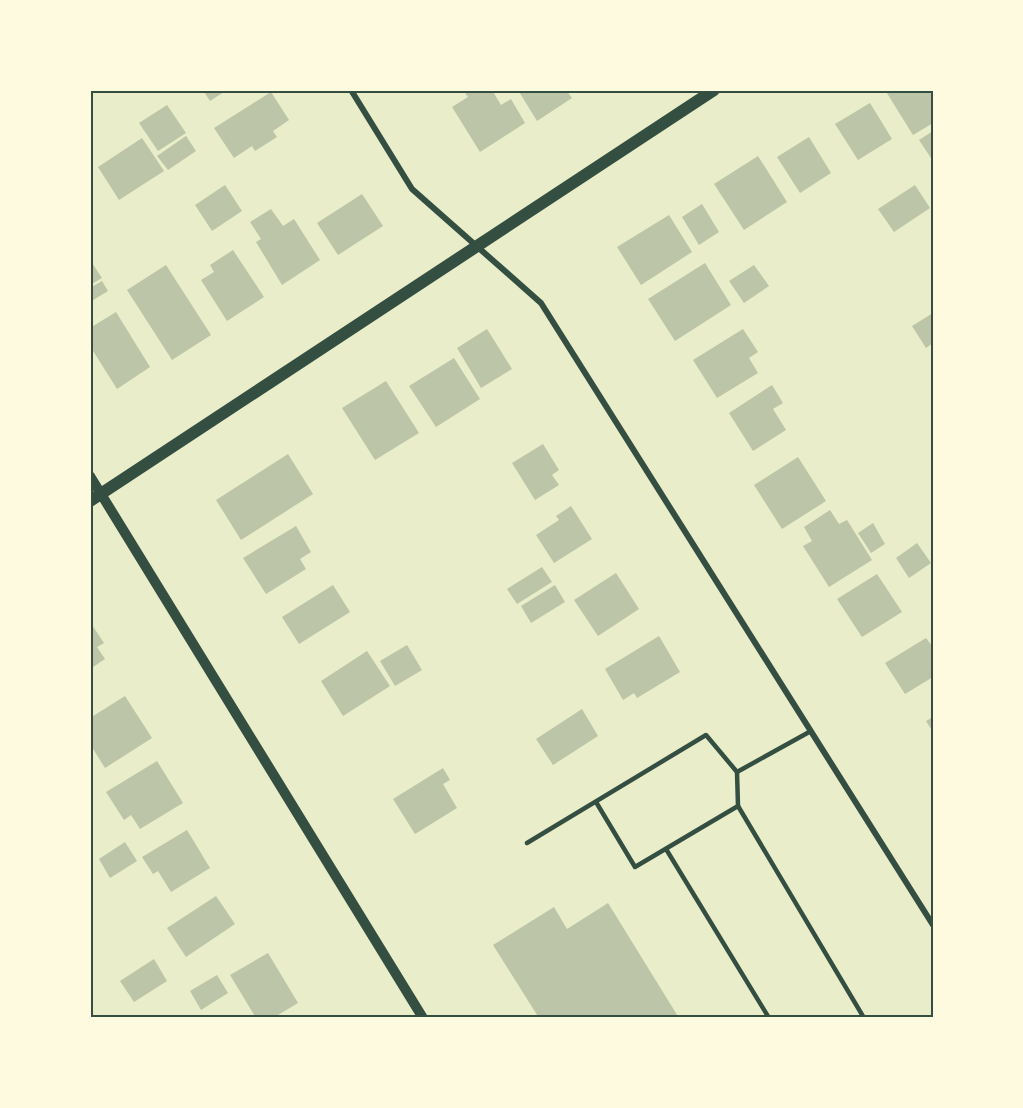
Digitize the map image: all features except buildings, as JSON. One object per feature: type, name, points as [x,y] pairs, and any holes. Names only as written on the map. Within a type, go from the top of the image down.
[{"type":"main road","points":[[90,501],[714,90]]},
{"type":"street","points":[[351,90],[412,189],[541,303],[933,925]]},
{"type":"street","points":[[90,476],[423,1018]]},
{"type":"lane","points":[[736,772],[812,731]]},
{"type":"lane","points":[[527,843],[706,735],[736,772],[738,806],[864,1018]]},
{"type":"lane","points":[[596,802],[635,867],[738,806]]},
{"type":"lane","points":[[666,849],[769,1018]]}]
